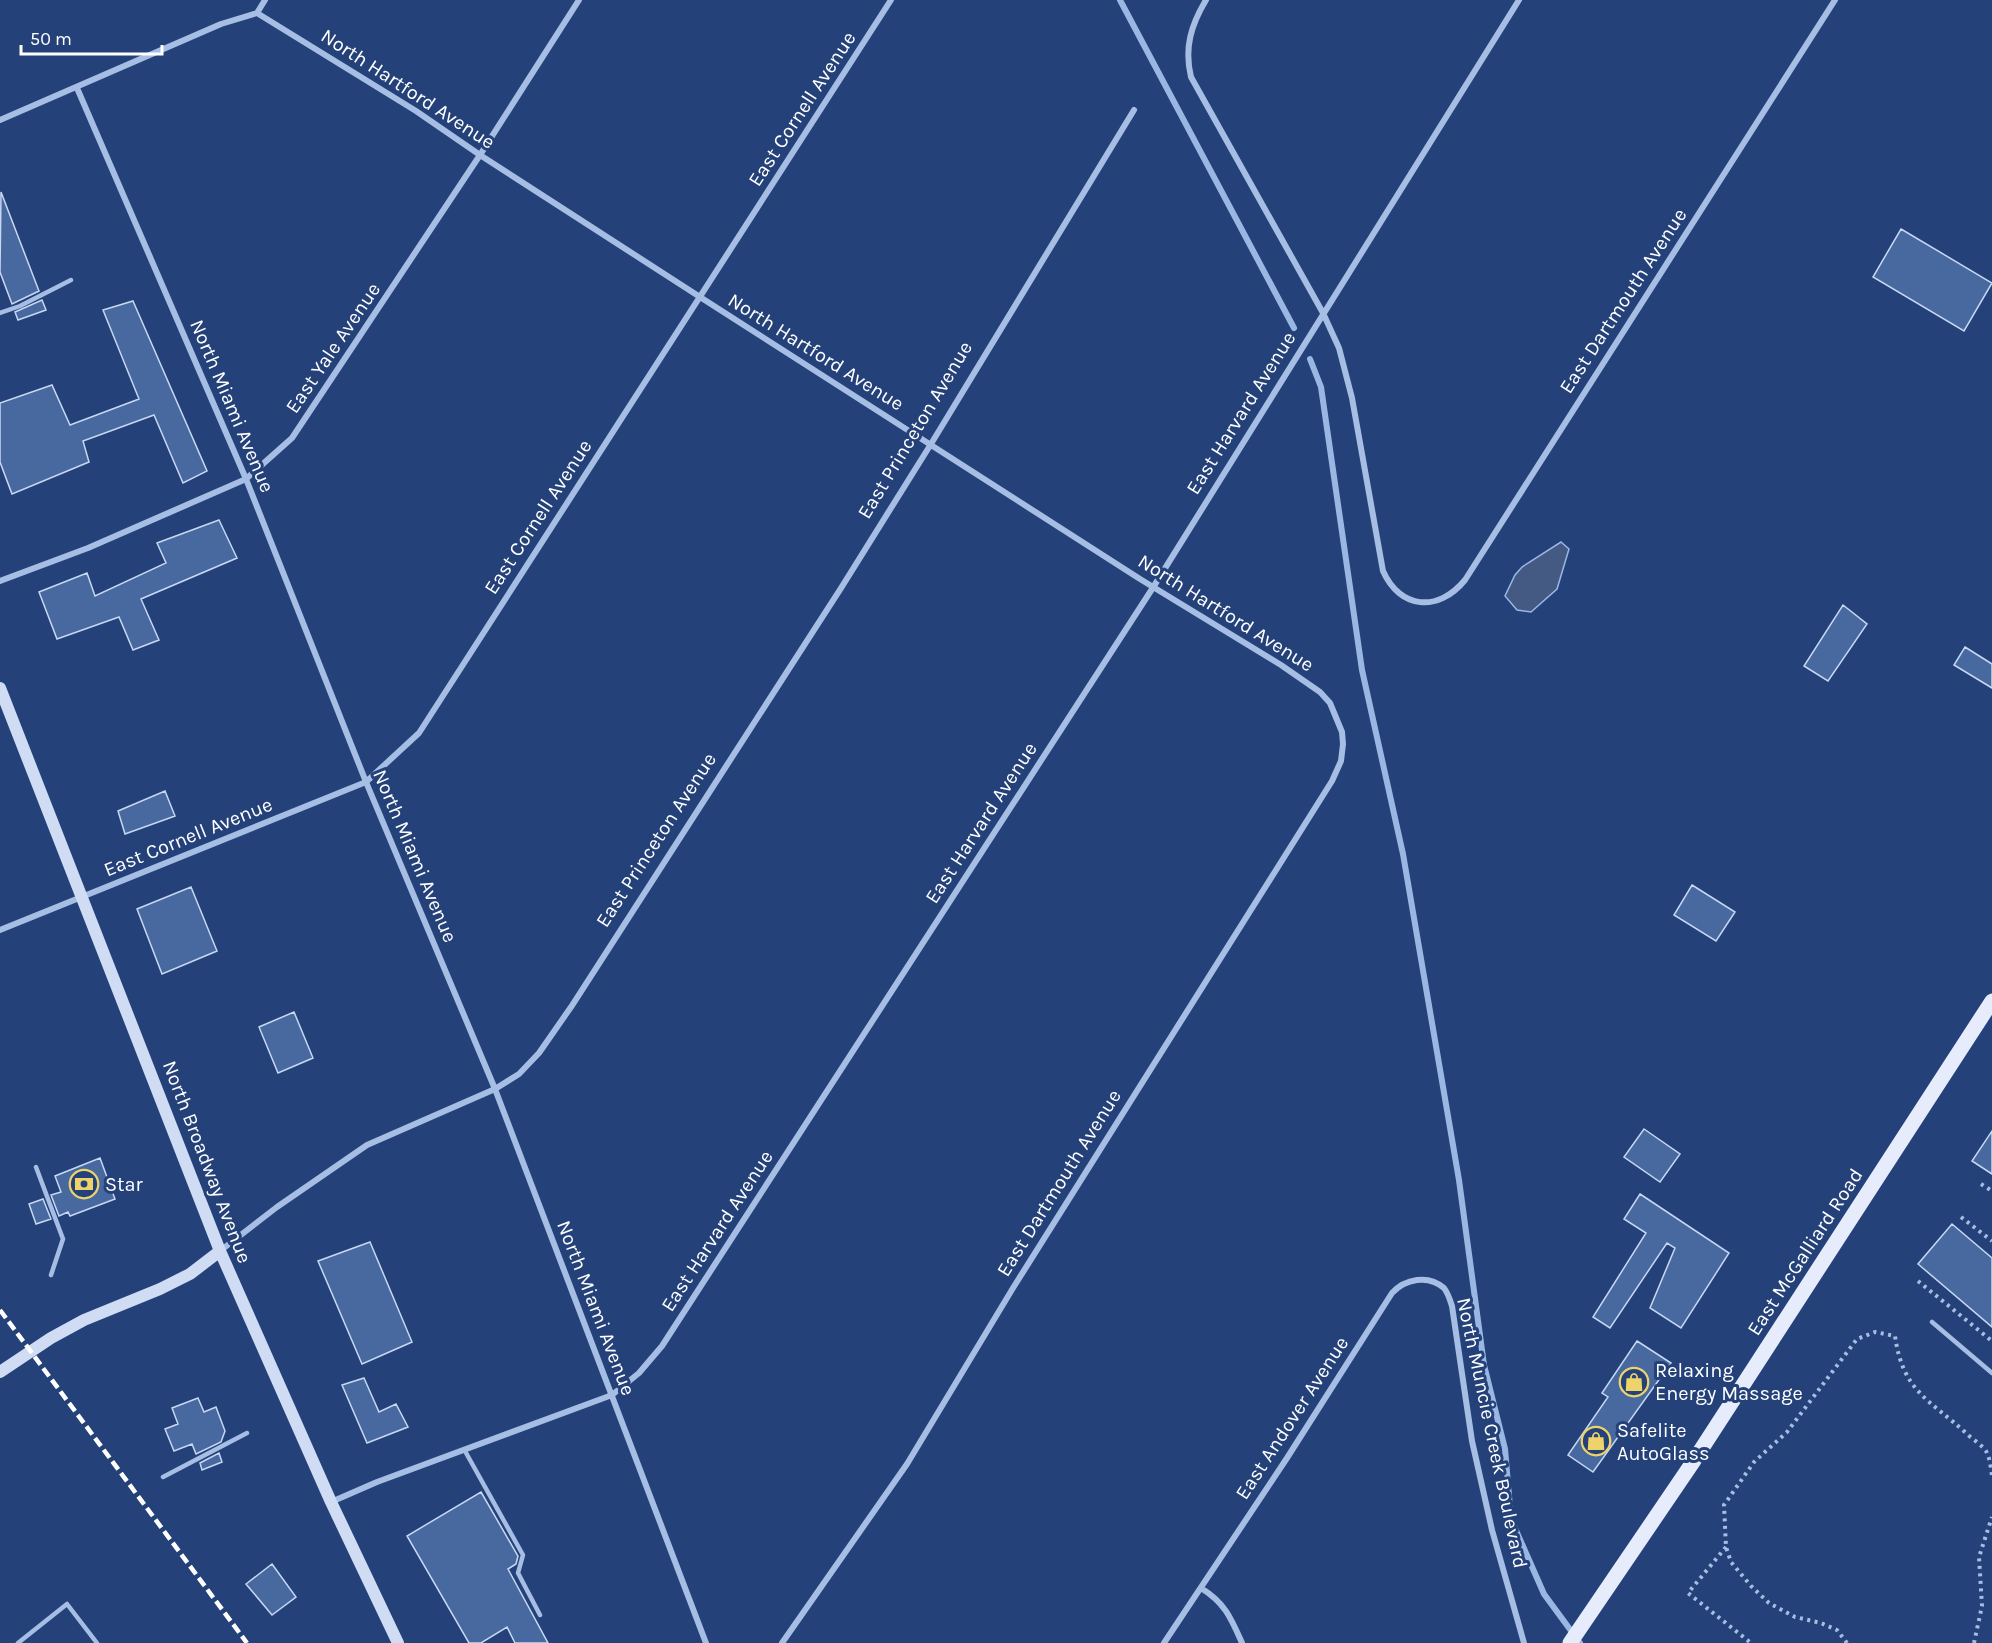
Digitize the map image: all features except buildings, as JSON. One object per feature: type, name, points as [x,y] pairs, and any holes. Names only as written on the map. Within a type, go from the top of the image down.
[{"type":"main road","name":"North Broadway Avenue","points":[[0,687],[220,1251],[331,1502],[398,1643]]},
{"type":"main road","name":"East McGalliard Road","points":[[1570,1643],[1693,1462],[1992,1001]]},
{"type":"main road","name":"East Princeton Avenue","points":[[0,1372],[51,1338],[84,1320],[160,1289],[190,1274],[220,1251]]},
{"type":"street","points":[[0,120],[221,24],[257,13],[265,0]]},
{"type":"street","name":"East Yale Avenue","points":[[0,581],[88,548],[246,479],[292,438],[480,155],[579,0]]},
{"type":"street","name":"East Cornell Avenue","points":[[0,930],[366,782],[419,733],[891,0]]},
{"type":"street","points":[[1206,0],[1191,30],[1187,53],[1191,77],[1323,313]]},
{"type":"street","name":"East Harvard Avenue","points":[[331,1502],[377,1482],[612,1395],[639,1373],[662,1346],[1154,586],[1520,0]]},
{"type":"street","name":"East Dartmouth Avenue","points":[[1323,313],[1339,348],[1352,398],[1383,571],[1389,585],[1397,593],[1413,601],[1437,601],[1449,596],[1465,580],[1835,0]]},
{"type":"street","name":"North Hartford Avenue","points":[[257,13],[416,111],[480,155],[1140,579],[1281,665],[1320,692],[1330,703],[1342,732]]},
{"type":"street","name":"North Miami Avenue","points":[[76,88],[246,479],[366,782],[495,1089],[706,1643]]},
{"type":"street","name":"East Princeton Avenue","points":[[220,1251],[367,1145],[495,1089],[529,1065],[572,1007],[841,588],[1134,110]]},
{"type":"street","name":"East Dartmouth Avenue","points":[[782,1643],[908,1464],[1025,1268],[1332,781],[1341,761],[1342,732]]},
{"type":"street","name":"East Andover Avenue","points":[[1164,1643],[1287,1458],[1392,1293],[1407,1281],[1420,1280]]},
{"type":"street","name":"North Muncie Creek Boulevard","points":[[1420,1280],[1431,1281],[1443,1288],[1452,1306],[1475,1452],[1492,1530],[1524,1643]]},
{"type":"street","points":[[1201,1588],[1229,1612],[1242,1643]]},
{"type":"lane","points":[[0,313],[20,306],[70,280]]},
{"type":"lane","points":[[36,1167],[63,1239],[51,1275]]},
{"type":"lane","points":[[1932,1322],[1992,1373]]},
{"type":"lane","points":[[163,1477],[247,1433]]},
{"type":"lane","points":[[465,1451],[523,1555],[518,1573],[540,1615]]},
{"type":"lane","points":[[18,1643],[67,1604],[97,1643]]},
{"type":"path","points":[[1981,1184],[1992,1191]]},
{"type":"path","points":[[1961,1216],[1992,1242]]},
{"type":"path","points":[[1918,1281],[1992,1341]]},
{"type":"path","points":[[1847,1643],[1837,1630],[1821,1623],[1794,1617],[1769,1603],[1751,1586],[1731,1562],[1726,1547],[1724,1505],[1754,1462],[1787,1432],[1857,1339],[1875,1332],[1894,1336],[1906,1376],[1922,1397],[1944,1413],[1987,1452],[1992,1476]]},
{"type":"path","points":[[1974,1643],[1982,1606],[1979,1557],[1992,1516]]},
{"type":"path","points":[[1726,1547],[1688,1593],[1751,1643]]},
{"type":"water","points":[[1561,542],[1569,549],[1557,589],[1531,612],[1517,610],[1505,596],[1515,575],[1522,567]]},
{"type":"waterway","points":[[1120,0],[1294,328]]},
{"type":"waterway","points":[[1310,359],[1321,387],[1362,670],[1403,854],[1459,1180],[1484,1365],[1505,1449],[1511,1519],[1544,1594],[1580,1643]]},
{"type":"railway","points":[[0,1310],[247,1643]]},
{"type":"place","name":"Star","points":[[84,1184]]},
{"type":"place","name":"Relaxing Energy Massage","points":[[1634,1382]]},
{"type":"place","name":"Safelite AutoGlass","points":[[1596,1441]]}]
